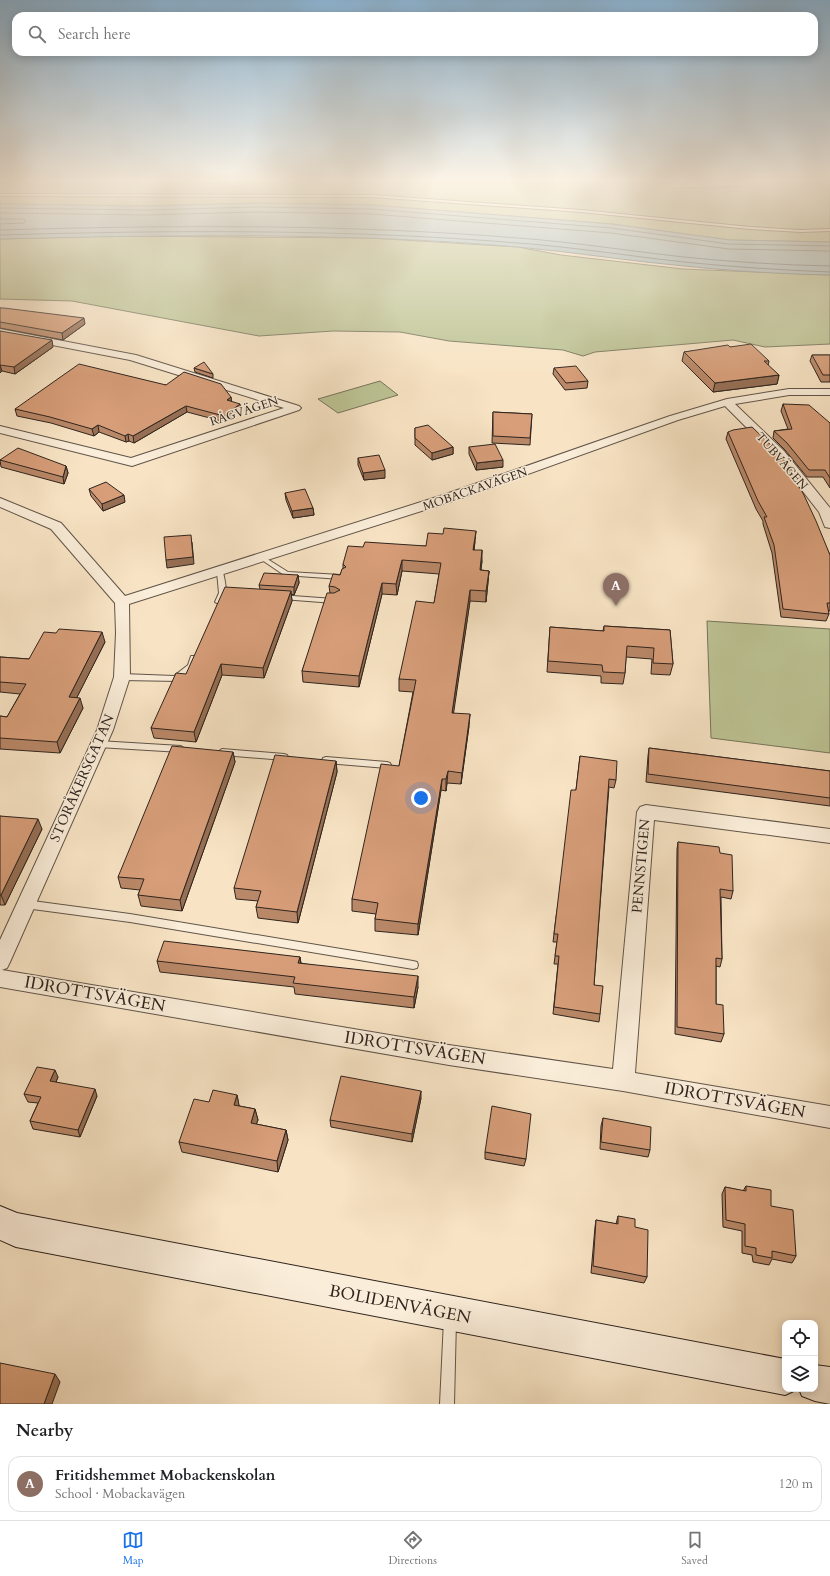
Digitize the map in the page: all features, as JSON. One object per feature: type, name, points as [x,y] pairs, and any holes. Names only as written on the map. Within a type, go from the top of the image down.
[{"type":"main road","name":"BOLIDENVÄGEN","points":[[5,1228],[782,1376]]},
{"type":"main road","points":[[818,1384],[830,1386]]},
{"type":"street","name":"RÅGVÄGEN","points":[[0,332],[132,357],[295,408],[132,462],[0,429]]},
{"type":"street","name":"MOBACKAVÄGEN","points":[[122,602],[220,572],[448,498],[674,418],[727,402],[789,392],[830,392]]},
{"type":"street","name":"TUBVÄGEN","points":[[727,402],[780,454],[825,511],[830,524]]},
{"type":"street","points":[[0,502],[56,526],[122,602]]},
{"type":"street","name":"STORÅKERSGATAN","points":[[0,962],[105,730],[122,678],[124,633],[122,602]]},
{"type":"street","name":"PENNSTIGEN","points":[[623,1081],[646,812],[830,836]]},
{"type":"street","name":"IDROTTSVÄGEN","points":[[0,978],[441,1053],[623,1081],[830,1117]]},
{"type":"lane","points":[[260,558],[286,574],[341,577]]},
{"type":"lane","points":[[217,607],[227,593],[220,572]]},
{"type":"lane","points":[[273,596],[335,601]]},
{"type":"lane","points":[[122,678],[176,680],[191,666],[197,651]]},
{"type":"lane","points":[[98,744],[189,749]]},
{"type":"lane","points":[[212,751],[289,757]]},
{"type":"lane","points":[[319,760],[387,765]]},
{"type":"lane","points":[[25,904],[130,918],[413,965]]},
{"type":"lane","points":[[447,1404],[451,1313]]},
{"type":"green space","points":[[0,246],[494,246],[518,247],[561,255],[683,269],[830,275],[830,344],[765,347],[733,340],[595,352],[583,356],[563,350],[449,341],[400,332],[333,331],[259,336],[72,301],[0,299]]},
{"type":"green space","points":[[380,381],[398,395],[338,413],[318,399]]},
{"type":"green space","points":[[707,621],[830,629],[830,753],[711,738]]},
{"type":"water","points":[[499,246],[830,246],[830,275],[775,273],[663,264]]},
{"type":"building","points":[[0,308],[84,318],[62,333],[0,322]]},
{"type":"building","points":[[0,331],[52,340],[14,367],[0,365]]},
{"type":"building","points":[[751,344],[769,361],[764,361],[779,375],[715,383],[684,352],[728,345],[730,347]]},
{"type":"building","points":[[812,355],[830,355],[830,375],[823,375]]},
{"type":"building","points":[[204,362],[213,374],[194,368]]},
{"type":"building","points":[[79,364],[166,385],[184,372],[221,384],[231,397],[227,400],[240,404],[224,416],[186,406],[133,436],[128,434],[125,436],[98,425],[92,429],[15,409]]},
{"type":"building","points":[[576,366],[588,381],[566,383],[554,368]]},
{"type":"building","points":[[783,404],[809,405],[830,423],[830,478],[825,470],[809,470],[787,443],[774,431],[792,429]]},
{"type":"building","points":[[493,412],[532,414],[530,438],[493,436]]},
{"type":"building","points":[[428,425],[453,447],[432,453],[415,438],[415,428]]},
{"type":"building","points":[[752,427],[777,451],[792,471],[788,471],[803,493],[830,555],[830,603],[827,603],[829,614],[783,609],[774,545],[764,517],[767,517],[758,501],[728,432]]},
{"type":"building","points":[[495,444],[503,460],[477,463],[469,447]]},
{"type":"building","points":[[18,448],[66,466],[63,477],[0,460]]},
{"type":"building","points":[[379,455],[385,470],[363,473],[358,458]]},
{"type":"building","points":[[106,482],[124,495],[102,504],[89,489]]},
{"type":"building","points":[[305,489],[313,508],[292,511],[285,493]]},
{"type":"building","points":[[444,528],[476,531],[473,550],[482,550],[480,570],[489,571],[486,591],[470,590],[452,713],[470,714],[462,773],[448,771],[446,779],[442,779],[418,924],[375,919],[378,903],[352,899],[381,764],[399,766],[416,680],[399,679],[416,601],[434,603],[441,563],[402,560],[396,584],[382,583],[359,676],[302,671],[327,593],[334,593],[340,590],[329,586],[333,574],[340,575],[342,569],[346,567],[343,564],[348,546],[363,547],[365,542],[426,546],[428,533],[443,534]]},
{"type":"building","points":[[191,535],[193,557],[166,560],[164,537]]},
{"type":"building","points":[[264,573],[298,575],[294,587],[259,585]]},
{"type":"building","points":[[225,587],[291,591],[263,668],[221,664],[194,732],[151,728],[176,673],[186,674]]},
{"type":"building","points":[[604,626],[670,630],[673,664],[653,663],[654,648],[627,646],[625,673],[603,672],[602,665],[548,661],[550,627],[604,631]]},
{"type":"building","points":[[59,629],[102,632],[69,697],[80,698],[57,742],[0,738],[0,716],[7,717],[26,684],[0,682],[0,657],[29,659],[44,632],[56,633]]},
{"type":"building","points":[[172,746],[233,752],[180,900],[138,895],[144,879],[118,877]]},
{"type":"building","points":[[649,748],[830,771],[830,798],[648,774]]},
{"type":"building","points":[[275,755],[336,761],[297,912],[256,907],[261,891],[234,888]]},
{"type":"building","points":[[580,756],[617,761],[616,780],[609,779],[594,985],[603,986],[600,1014],[554,1007],[559,956],[555,956],[558,934],[554,934],[571,790],[576,790]]},
{"type":"building","points":[[0,816],[38,819],[1,895],[0,895]]},
{"type":"building","points":[[678,842],[719,847],[720,853],[732,855],[733,891],[720,889],[722,959],[716,958],[716,1004],[723,1005],[724,1034],[677,1027]]},
{"type":"building","points":[[164,941],[300,957],[298,963],[418,976],[414,997],[293,983],[295,977],[157,961]]},
{"type":"building","points":[[37,1067],[55,1070],[50,1081],[95,1089],[78,1130],[30,1121],[41,1097],[24,1094]]},
{"type":"building","points":[[341,1076],[421,1091],[412,1134],[330,1120]]},
{"type":"building","points":[[213,1090],[237,1095],[234,1105],[255,1109],[251,1123],[286,1130],[277,1161],[179,1142],[194,1099],[209,1102]]},
{"type":"building","points":[[492,1106],[531,1114],[526,1159],[485,1152]]},
{"type":"building","points":[[603,1118],[651,1127],[650,1150],[601,1142]]},
{"type":"building","points":[[746,1186],[771,1190],[771,1206],[793,1210],[796,1256],[772,1251],[772,1258],[756,1255],[756,1248],[745,1246],[745,1224],[726,1220],[725,1187],[746,1191]]},
{"type":"building","points":[[618,1216],[635,1219],[635,1227],[648,1230],[647,1277],[593,1266],[596,1220],[618,1224]]},
{"type":"building","points":[[0,1363],[55,1374],[44,1404],[0,1404]]},
{"type":"place","name":"Fritidshemmet Mobackenskolan","points":[[616,606]]}]
